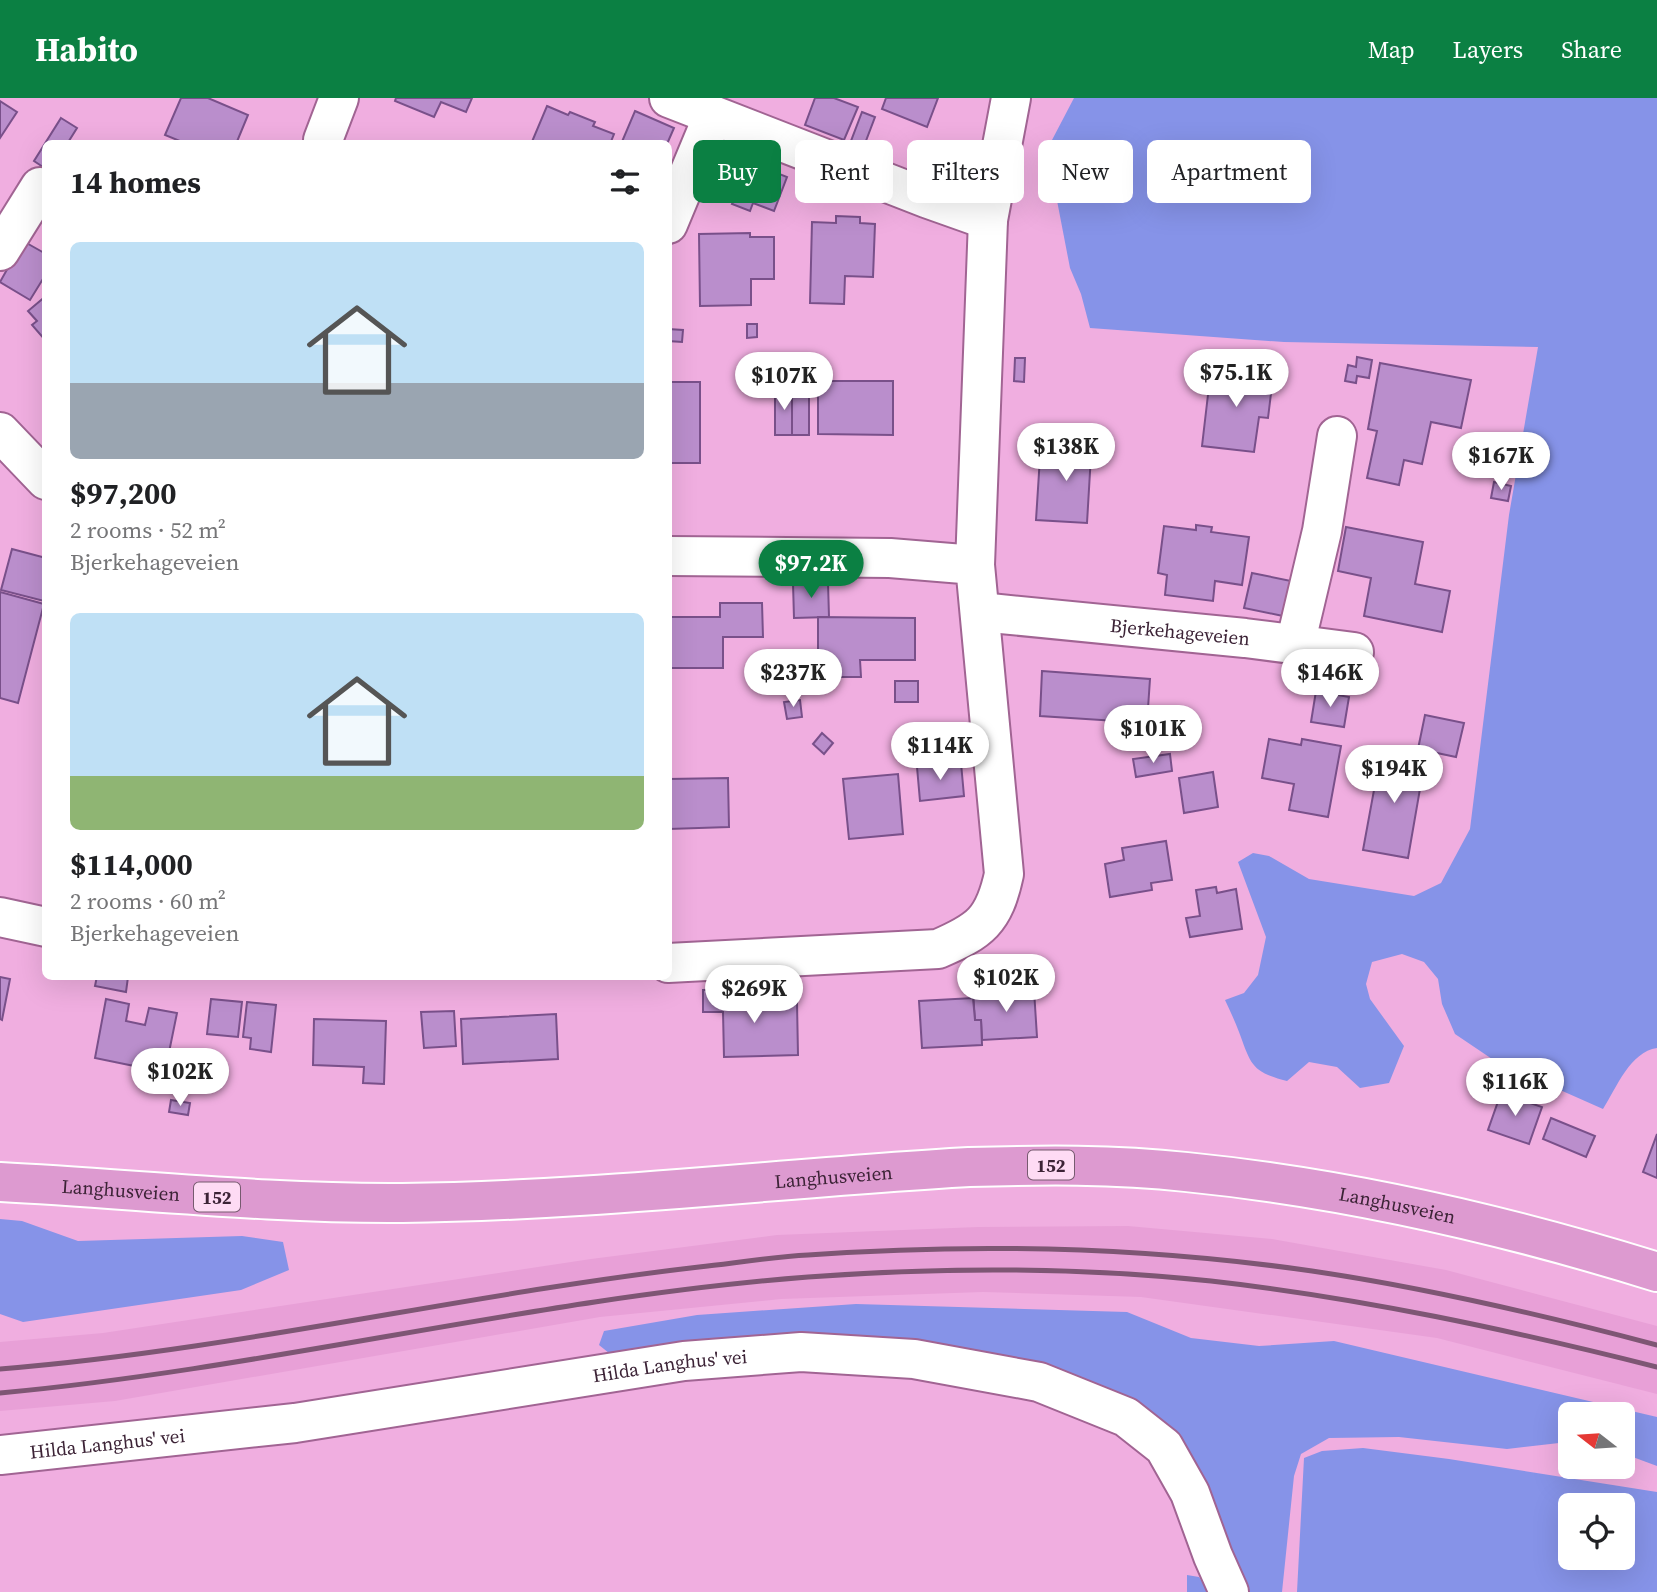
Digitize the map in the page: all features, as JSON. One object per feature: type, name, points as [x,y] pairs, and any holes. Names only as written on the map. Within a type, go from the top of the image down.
[{"type":"main road","name":"Langhusveien","points":[[0,1182],[221,1197],[402,1203],[554,1197],[969,1167],[1111,1167],[1184,1171],[1367,1197],[1450,1214],[1657,1272]]},
{"type":"street","points":[[323,140],[339,98]]},
{"type":"street","points":[[669,98],[988,220]]},
{"type":"street","points":[[672,963],[938,949],[972,934],[988,918],[999,897],[1004,874],[975,565],[988,220],[1011,98]]},
{"type":"street","points":[[672,214],[713,116]]},
{"type":"street","points":[[0,251],[40,187]]},
{"type":"street","points":[[0,432],[42,476]]},
{"type":"street","points":[[1295,645],[1322,531],[1337,436]]},
{"type":"street","points":[[672,556],[890,558],[975,565]]},
{"type":"street","name":"Bjerkehageveien","points":[[980,612],[1001,612],[1354,652]]},
{"type":"street","points":[[0,917],[42,926]]},
{"type":"street","name":"Hilda Langhus' vei","points":[[0,1455],[295,1423],[684,1362],[801,1352],[914,1359],[1039,1382],[1126,1417],[1164,1447],[1190,1493],[1213,1556],[1230,1592]]},
{"type":"shaded area","points":[[1074,98],[1657,98],[1657,1048],[1639,1056],[1632,1063],[1603,1109],[1495,1061],[1455,1034],[1442,1004],[1438,979],[1424,962],[1402,954],[1372,962],[1366,984],[1370,999],[1404,1046],[1389,1083],[1360,1088],[1337,1067],[1309,1062],[1287,1081],[1266,1074],[1250,1059],[1225,1000],[1244,993],[1258,975],[1266,937],[1238,862],[1253,853],[1269,856],[1309,879],[1414,896],[1441,883],[1470,829],[1509,515],[1538,347],[1284,342],[1090,328],[1081,294],[1070,268],[1057,203],[1133,203],[1133,140],[1052,140]]},
{"type":"shaded area","points":[[0,1219],[22,1221],[78,1241],[242,1236],[283,1242],[289,1270],[241,1290],[23,1322],[0,1314]]},
{"type":"shaded area","points":[[1128,1226],[1272,1239],[1446,1270],[1657,1326],[1657,1394],[1437,1338],[1141,1297],[983,1292],[781,1299],[600,1317],[115,1401],[0,1411],[0,1342],[103,1333],[591,1259],[777,1235],[978,1227]]},
{"type":"shaded area","points":[[856,1304],[1127,1312],[1191,1338],[1259,1346],[1334,1341],[1593,1402],[1558,1402],[1558,1443],[1507,1449],[1399,1437],[1329,1438],[1301,1454],[1294,1476],[1282,1592],[1243,1592],[1136,1404],[1041,1363],[946,1346],[614,1357],[599,1345],[604,1331],[697,1315]]},
{"type":"shaded area","points":[[1635,1412],[1657,1417],[1657,1466],[1635,1458]]},
{"type":"shaded area","points":[[1363,1448],[1657,1492],[1657,1592],[1297,1592],[1304,1458],[1322,1451]]},
{"type":"shaded area","points":[[1187,1575],[1199,1577],[1209,1592],[1187,1592]]},
{"type":"building","points":[[181,98],[208,98],[248,115],[238,140],[178,140],[165,135]]},
{"type":"building","points":[[396,98],[472,98],[466,112],[441,102],[434,117],[395,101]]},
{"type":"building","points":[[815,98],[834,98],[858,107],[844,140],[805,125]]},
{"type":"building","points":[[886,98],[938,98],[927,127],[882,109]]},
{"type":"building","points":[[0,101],[17,112],[0,138]]},
{"type":"building","points":[[547,106],[595,122],[593,126],[614,134],[612,140],[533,140]]},
{"type":"building","points":[[635,111],[674,128],[669,140],[623,140]]},
{"type":"building","points":[[862,112],[875,117],[866,140],[851,140]]},
{"type":"building","points":[[61,118],[77,128],[70,140],[47,140]]},
{"type":"building","points":[[42,148],[42,166],[34,161]]},
{"type":"building","points":[[781,175],[787,177],[781,193]]},
{"type":"building","points":[[732,203],[753,203],[750,211]]},
{"type":"building","points":[[753,203],[777,203],[774,211]]},
{"type":"building","points":[[836,216],[860,217],[860,223],[875,224],[873,277],[845,276],[844,304],[810,303],[812,222],[836,223]]},
{"type":"building","points":[[750,233],[750,237],[774,237],[774,279],[751,279],[751,305],[700,306],[699,234]]},
{"type":"building","points":[[23,241],[42,252],[42,280],[30,300],[0,282]]},
{"type":"building","points":[[42,299],[42,336],[32,325],[37,321],[28,311]]},
{"type":"building","points":[[747,324],[757,324],[757,337],[747,338]]},
{"type":"building","points":[[672,329],[683,330],[682,342],[672,341]]},
{"type":"building","points":[[1357,357],[1372,360],[1369,378],[1357,376],[1356,383],[1345,381],[1348,365],[1356,367]]},
{"type":"building","points":[[1015,358],[1025,358],[1024,382],[1014,381]]},
{"type":"building","points":[[1380,363],[1471,380],[1461,428],[1431,422],[1422,464],[1404,460],[1399,485],[1367,478],[1377,431],[1368,429]]},
{"type":"building","points":[[1211,369],[1273,377],[1268,418],[1259,417],[1254,452],[1202,446]]},
{"type":"building","points":[[792,380],[809,380],[809,435],[792,435]]},
{"type":"building","points":[[818,381],[893,381],[893,435],[818,434]]},
{"type":"building","points":[[672,382],[700,382],[700,463],[672,463]]},
{"type":"building","points":[[775,390],[792,390],[792,435],[775,435]]},
{"type":"building","points":[[1060,436],[1092,438],[1087,523],[1036,520],[1040,457],[1059,459]]},
{"type":"building","points":[[1494,482],[1511,486],[1508,501],[1491,498]]},
{"type":"building","points":[[1196,525],[1212,527],[1211,532],[1249,537],[1242,585],[1215,581],[1213,601],[1165,595],[1167,575],[1158,573],[1164,526],[1196,530]]},
{"type":"building","points":[[1346,527],[1423,542],[1415,584],[1450,591],[1442,632],[1364,616],[1371,578],[1338,571]]},
{"type":"building","points":[[12,549],[42,557],[42,600],[1,590]]},
{"type":"building","points":[[1252,573],[1291,581],[1283,616],[1244,608]]},
{"type":"building","points":[[828,582],[829,617],[794,618],[793,583]]},
{"type":"building","points":[[0,592],[42,603],[42,612],[18,703],[0,698]]},
{"type":"building","points":[[720,603],[762,603],[763,637],[723,637],[723,668],[672,668],[672,617],[720,617]]},
{"type":"building","points":[[818,617],[915,618],[915,660],[860,660],[861,677],[818,677]]},
{"type":"building","points":[[802,667],[814,667],[815,685],[804,686]]},
{"type":"building","points":[[1042,671],[1150,679],[1147,723],[1040,716]]},
{"type":"building","points":[[895,681],[918,681],[918,702],[895,702]]},
{"type":"building","points":[[1316,691],[1349,697],[1344,727],[1311,722]]},
{"type":"building","points":[[800,700],[802,717],[787,719],[784,702]]},
{"type":"building","points":[[1425,715],[1464,723],[1456,757],[1418,749]]},
{"type":"building","points":[[822,733],[833,743],[824,754],[813,744]]},
{"type":"building","points":[[1269,739],[1301,745],[1302,739],[1341,746],[1328,817],[1289,810],[1294,784],[1262,778]]},
{"type":"building","points":[[1381,752],[1425,760],[1408,858],[1363,850]]},
{"type":"building","points":[[1170,754],[1172,771],[1136,777],[1133,759]]},
{"type":"building","points":[[961,763],[964,796],[920,801],[917,767]]},
{"type":"building","points":[[1213,772],[1218,807],[1184,813],[1179,778]]},
{"type":"building","points":[[898,774],[903,834],[849,839],[843,779]]},
{"type":"building","points":[[728,778],[729,827],[672,829],[672,779]]},
{"type":"building","points":[[1166,841],[1172,880],[1151,883],[1152,890],[1110,897],[1105,864],[1124,860],[1122,848]]},
{"type":"building","points":[[1216,887],[1217,893],[1236,889],[1242,929],[1190,937],[1186,918],[1200,916],[1196,890]]},
{"type":"building","points":[[0,977],[10,979],[2,1020],[0,1019]]},
{"type":"building","points":[[96,980],[128,980],[126,992],[95,986]]},
{"type":"building","points":[[740,989],[741,1005],[797,1003],[798,1055],[724,1057],[723,1012],[703,1012],[703,990]]},
{"type":"building","points":[[1034,990],[1037,1037],[982,1040],[981,1020],[975,1020],[973,993]]},
{"type":"building","points":[[973,998],[975,1020],[981,1020],[982,1045],[922,1048],[919,1001]]},
{"type":"building","points":[[106,999],[129,1004],[126,1021],[145,1025],[149,1008],[177,1013],[167,1062],[146,1058],[144,1068],[95,1058]]},
{"type":"building","points":[[211,999],[242,1002],[238,1037],[207,1034]]},
{"type":"building","points":[[247,1002],[276,1005],[271,1052],[250,1049],[251,1038],[243,1037]]},
{"type":"building","points":[[454,1011],[456,1046],[424,1048],[421,1012]]},
{"type":"building","points":[[556,1014],[558,1059],[463,1064],[461,1019]]},
{"type":"building","points":[[314,1019],[386,1021],[384,1084],[363,1083],[364,1067],[313,1065]]},
{"type":"building","points":[[1501,1093],[1542,1107],[1529,1144],[1488,1130]]},
{"type":"building","points":[[171,1100],[190,1103],[188,1115],[169,1112]]},
{"type":"building","points":[[1551,1118],[1595,1136],[1586,1157],[1543,1139]]},
{"type":"building","points":[[1657,1134],[1657,1178],[1643,1172]]},
{"type":"railway","points":[[0,1369],[175,1349],[611,1278],[699,1267],[794,1256],[871,1251],[997,1248],[1123,1252],[1312,1271],[1485,1303],[1657,1345]]},
{"type":"railway","points":[[0,1393],[202,1367],[504,1316],[706,1287],[808,1277],[959,1270],[1111,1273],[1267,1288],[1436,1316],[1657,1367]]}]
